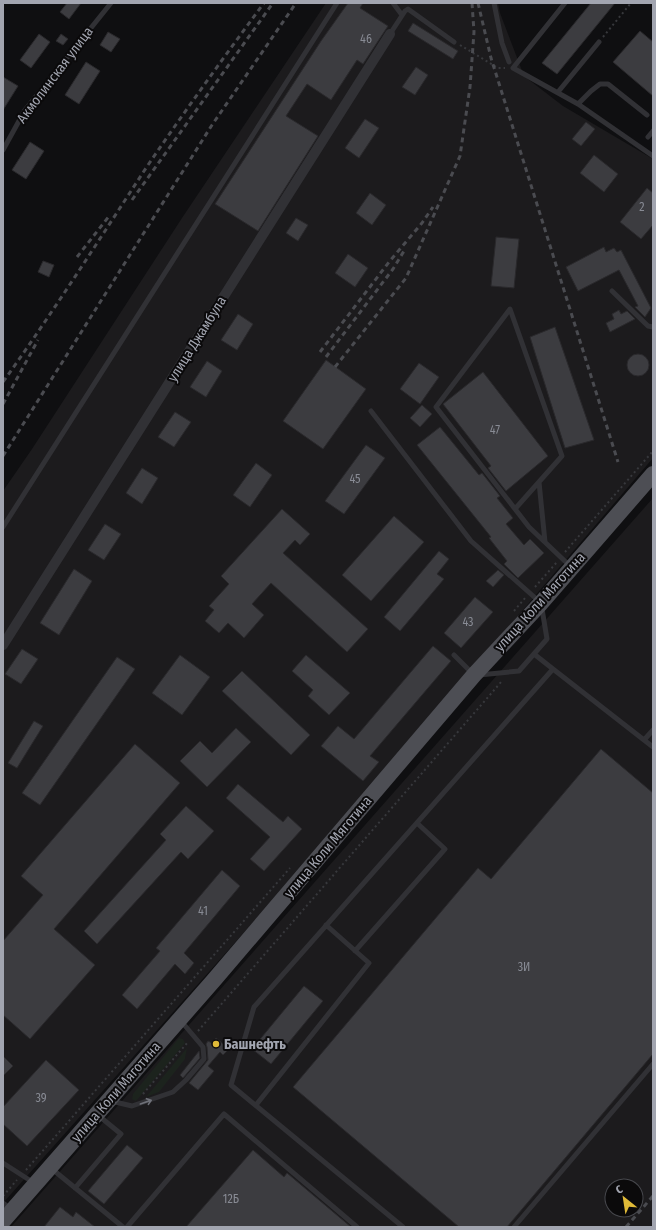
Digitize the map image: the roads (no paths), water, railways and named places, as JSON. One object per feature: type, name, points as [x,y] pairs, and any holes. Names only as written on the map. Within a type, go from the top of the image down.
[{"type":"main road","name":"улица Коли Мяготина","points":[[6,1211],[35,1184],[180,1019],[474,675],[541,603],[653,474]]},
{"type":"street","name":"улица Джамбула","points":[[3,645],[390,34]]},
{"type":"lane","name":"Акмолинская улица","points":[[3,150],[25,110],[111,3]]},
{"type":"lane","points":[[3,527],[337,3]]},
{"type":"lane","points":[[393,3],[402,15]]},
{"type":"lane","points":[[494,3],[502,43],[509,62]]},
{"type":"lane","points":[[565,3],[513,68],[578,104],[653,156]]},
{"type":"lane","points":[[390,34],[402,15],[408,9],[454,42]]},
{"type":"lane","points":[[558,92],[599,42]]},
{"type":"lane","points":[[578,104],[600,84],[608,84],[647,115]]},
{"type":"lane","points":[[648,137],[653,131]]},
{"type":"lane","points":[[612,291],[648,326],[653,327]]},
{"type":"lane","points":[[514,509],[562,456],[510,309],[436,407],[514,509],[529,528],[572,568]]},
{"type":"lane","points":[[371,411],[470,541],[541,603],[547,639],[519,671],[474,675],[454,655]]},
{"type":"lane","points":[[539,482],[545,542]]},
{"type":"lane","points":[[534,654],[653,747]]},
{"type":"lane","points":[[403,1227],[231,1085],[254,1007],[553,670]]},
{"type":"lane","points":[[644,740],[653,730]]},
{"type":"lane","points":[[355,951],[445,849],[417,823]]},
{"type":"lane","points":[[256,1105],[370,963],[326,925]]},
{"type":"lane","points":[[108,1100],[132,1106],[173,1092],[186,1080],[204,1059],[203,1047],[180,1019]]},
{"type":"lane","points":[[514,1227],[653,1064]]},
{"type":"lane","points":[[75,1188],[121,1134],[97,1113]]},
{"type":"lane","points":[[127,1227],[224,1114],[357,1227]]},
{"type":"lane","points":[[3,1162],[35,1184]]},
{"type":"lane","points":[[50,1167],[123,1227]]},
{"type":"railway","points":[[3,382],[58,303],[160,147],[264,3]]},
{"type":"railway","points":[[132,200],[273,3]]},
{"type":"railway","points":[[3,456],[212,125],[296,3]]},
{"type":"railway","points":[[335,367],[406,278],[460,156],[470,87],[474,32],[472,3]]},
{"type":"railway","points":[[478,3],[491,58],[618,462]]},
{"type":"railway","points":[[320,352],[433,207]]},
{"type":"railway","points":[[77,257],[110,215]]},
{"type":"railway","points":[[326,357],[393,269],[404,251]]},
{"type":"railway","points":[[3,404],[38,340]]},
{"type":"railway","points":[[626,1227],[653,1196]]},
{"type":"place","name":"Башнефть","points":[[216,1044]]}]
